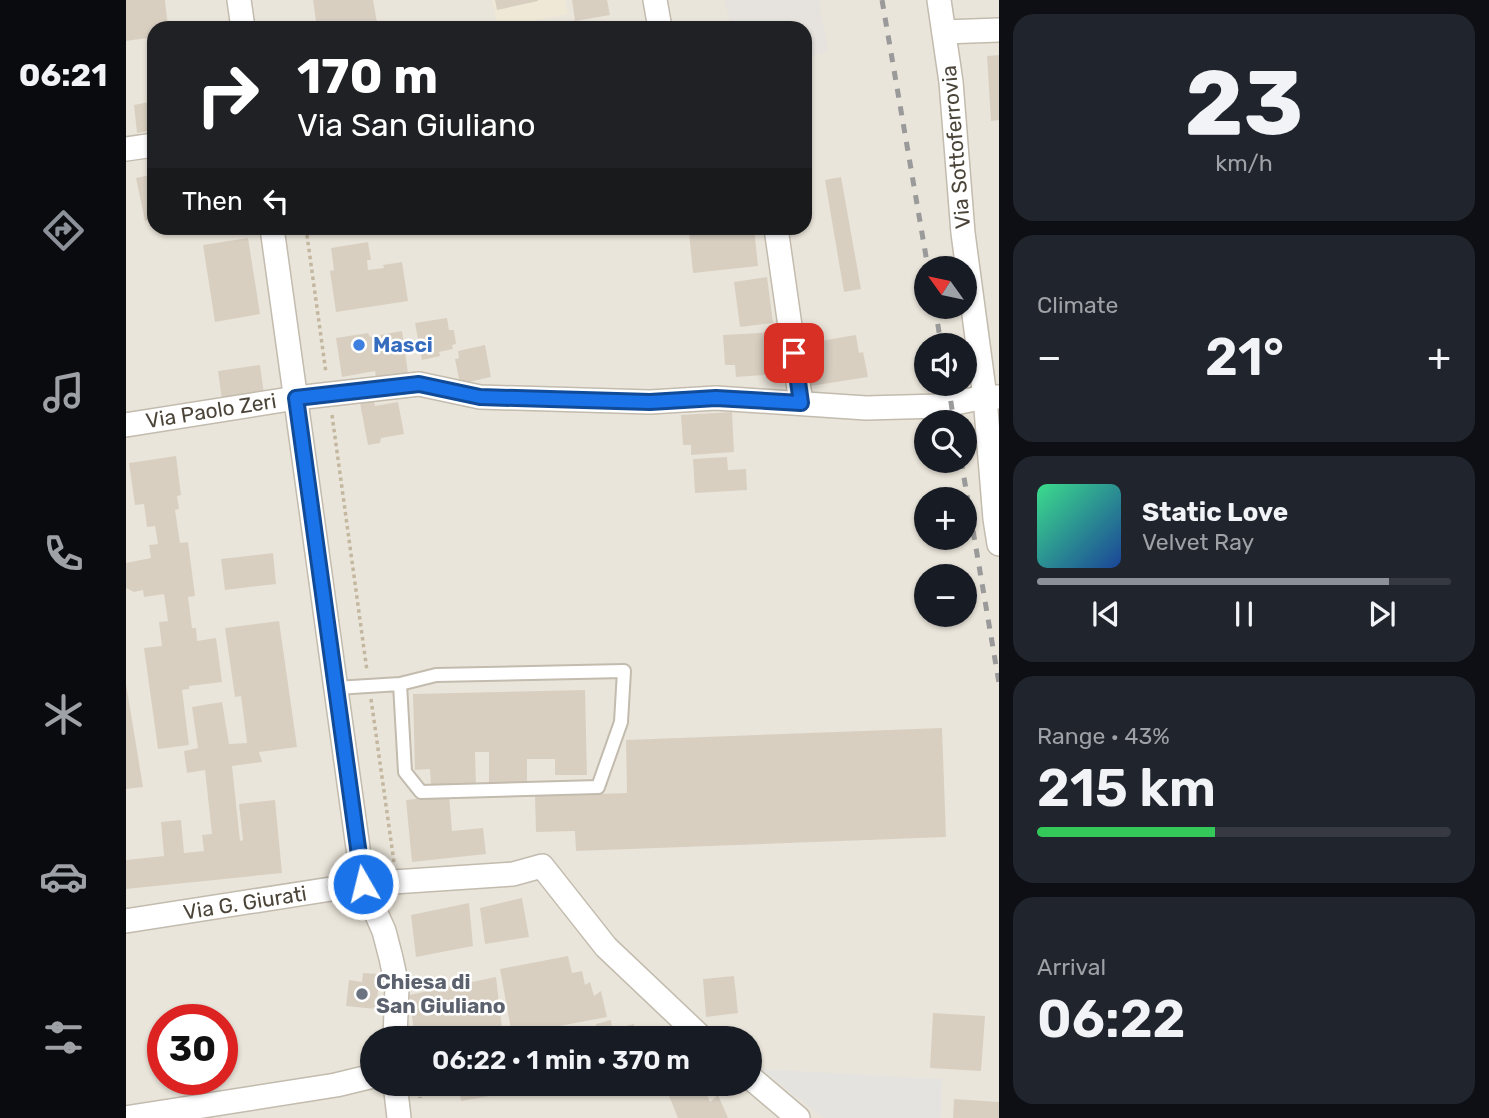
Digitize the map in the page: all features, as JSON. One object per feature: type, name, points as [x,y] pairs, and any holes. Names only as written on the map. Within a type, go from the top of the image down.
[{"type":"street","points":[[239,0],[242,21]]},
{"type":"street","points":[[655,0],[659,21]]},
{"type":"street","name":"Via Sottoferrovia","points":[[939,0],[951,82],[963,233],[992,397],[995,519],[999,544]]},
{"type":"street","points":[[944,32],[999,30]]},
{"type":"street","points":[[126,149],[147,146]]},
{"type":"street","points":[[273,235],[363,884],[384,931],[391,958],[397,986],[395,1026]]},
{"type":"street","points":[[777,235],[801,403]]},
{"type":"street","name":"Via Paolo Zeri","points":[[126,425],[296,398],[419,384],[480,397],[650,402],[716,398],[866,408],[952,405],[992,397]]},
{"type":"street","name":"Via G. Giurati","points":[[126,921],[363,884],[513,874],[542,866],[606,947],[689,1026]]},
{"type":"street","points":[[126,1118],[336,1086],[360,1080]]},
{"type":"street","points":[[762,1088],[798,1118]]},
{"type":"street","points":[[396,1096],[399,1118]]},
{"type":"lane","points":[[336,688],[400,684],[436,674],[624,671],[621,722],[598,788],[421,792],[405,772],[400,684]]},
{"type":"path","points":[[307,235],[394,865]]},
{"type":"shaded area","points":[[126,0],[999,0],[999,1118],[126,1118]]},
{"type":"shaded area","points":[[492,0],[565,0],[568,14],[533,21],[496,21]]},
{"type":"shaded area","points":[[724,0],[819,0],[828,51],[812,57],[812,21],[730,21]]},
{"type":"shaded area","points":[[762,1069],[942,1079],[941,1118],[824,1118]]},
{"type":"building","points":[[126,0],[165,0],[167,21],[147,21],[147,38],[126,41]]},
{"type":"building","points":[[313,0],[373,0],[377,21],[316,21]]},
{"type":"building","points":[[495,0],[538,0],[538,1],[497,10]]},
{"type":"building","points":[[572,0],[607,0],[610,15],[575,21]]},
{"type":"building","points":[[999,55],[999,120],[991,121],[987,56]]},
{"type":"building","points":[[147,102],[147,131],[137,133],[134,105]]},
{"type":"building","points":[[147,176],[147,221],[145,221],[136,178]]},
{"type":"building","points":[[841,177],[861,289],[844,292],[825,180]]},
{"type":"building","points":[[689,235],[755,235],[758,266],[693,273]]},
{"type":"building","points":[[248,238],[260,314],[215,322],[203,245]]},
{"type":"building","points":[[368,242],[371,260],[367,260],[368,270],[402,262],[408,301],[336,312],[330,271],[334,270],[331,248]]},
{"type":"building","points":[[767,277],[773,323],[740,327],[734,282]]},
{"type":"building","points":[[447,318],[449,330],[454,330],[456,344],[452,345],[453,349],[439,352],[440,356],[422,360],[415,323]]},
{"type":"building","points":[[402,331],[408,373],[376,378],[375,371],[342,377],[336,338],[368,333],[370,337]]},
{"type":"building","points":[[775,332],[778,374],[736,377],[735,365],[725,365],[723,335]]},
{"type":"building","points":[[856,335],[868,377],[810,386],[803,344]]},
{"type":"building","points":[[485,345],[491,377],[460,384],[455,359],[459,358],[458,351]]},
{"type":"building","points":[[260,365],[265,401],[223,407],[218,371]]},
{"type":"building","points":[[374,401],[375,406],[398,402],[404,434],[381,438],[380,443],[368,445],[360,403]]},
{"type":"building","points":[[732,412],[734,452],[691,455],[691,445],[683,445],[681,415]]},
{"type":"building","points":[[176,456],[181,495],[177,496],[179,509],[175,510],[180,543],[188,542],[195,596],[188,597],[192,628],[196,628],[197,641],[216,638],[222,682],[189,686],[189,689],[182,690],[189,745],[158,749],[144,648],[162,646],[159,622],[168,621],[164,594],[144,597],[143,590],[134,592],[126,588],[126,563],[151,558],[149,545],[158,544],[155,526],[147,527],[144,504],[135,505],[129,463]]},
{"type":"building","points":[[727,457],[728,470],[746,469],[747,490],[695,493],[693,459]]},
{"type":"building","points":[[273,553],[276,584],[225,590],[221,559]]},
{"type":"building","points":[[279,621],[297,747],[259,752],[262,762],[232,766],[240,841],[243,840],[239,804],[275,800],[282,873],[126,889],[126,860],[164,856],[161,822],[181,820],[184,853],[204,851],[202,835],[212,834],[205,770],[187,773],[184,751],[198,748],[192,707],[222,702],[229,744],[247,743],[241,696],[235,697],[225,628]]},
{"type":"building","points":[[126,684],[143,787],[126,789]]},
{"type":"building","points":[[585,690],[587,775],[555,775],[555,759],[527,759],[527,782],[489,783],[489,752],[475,752],[476,785],[431,786],[430,769],[415,770],[413,694]]},
{"type":"building","points":[[942,728],[946,837],[576,851],[575,831],[536,832],[535,796],[627,793],[626,740]]},
{"type":"building","points":[[449,795],[452,831],[483,828],[486,854],[412,862],[406,800]]},
{"type":"building","points":[[522,898],[529,937],[485,944],[480,908]]},
{"type":"building","points":[[469,903],[473,946],[416,957],[411,915]]},
{"type":"building","points":[[568,956],[572,973],[582,971],[585,985],[590,982],[594,996],[601,991],[607,1017],[560,1026],[510,1026],[500,969]]},
{"type":"building","name":"Chiesa di San Giuliano","points":[[363,973],[380,974],[376,1009],[346,1006],[349,980],[362,982]]},
{"type":"building","points":[[734,976],[738,1013],[706,1017],[703,979]]},
{"type":"building","points":[[496,977],[502,1026],[413,1026],[409,995]]},
{"type":"building","points":[[933,1013],[985,1016],[981,1071],[930,1068]]},
{"type":"building","points":[[611,1020],[612,1026],[596,1026]]},
{"type":"building","points":[[460,1096],[490,1096],[461,1101]]},
{"type":"building","points":[[669,1096],[707,1096],[710,1102],[718,1096],[728,1118],[678,1118]]},
{"type":"building","points":[[954,1099],[999,1102],[999,1118],[953,1118]]},
{"type":"railway","points":[[882,0],[926,256]]},
{"type":"railway","points":[[937,319],[939,333]]},
{"type":"railway","points":[[950,396],[952,410]]},
{"type":"railway","points":[[963,473],[999,683]]},
{"type":"place","name":"Masci","points":[[359,345]]},
{"type":"place","name":"Chiesa di San Giuliano","points":[[362,994]]},
{"type":"route","points":[[363,884],[296,398],[419,384],[480,397],[557,401],[650,402],[716,398],[801,403],[794,353]]}]
